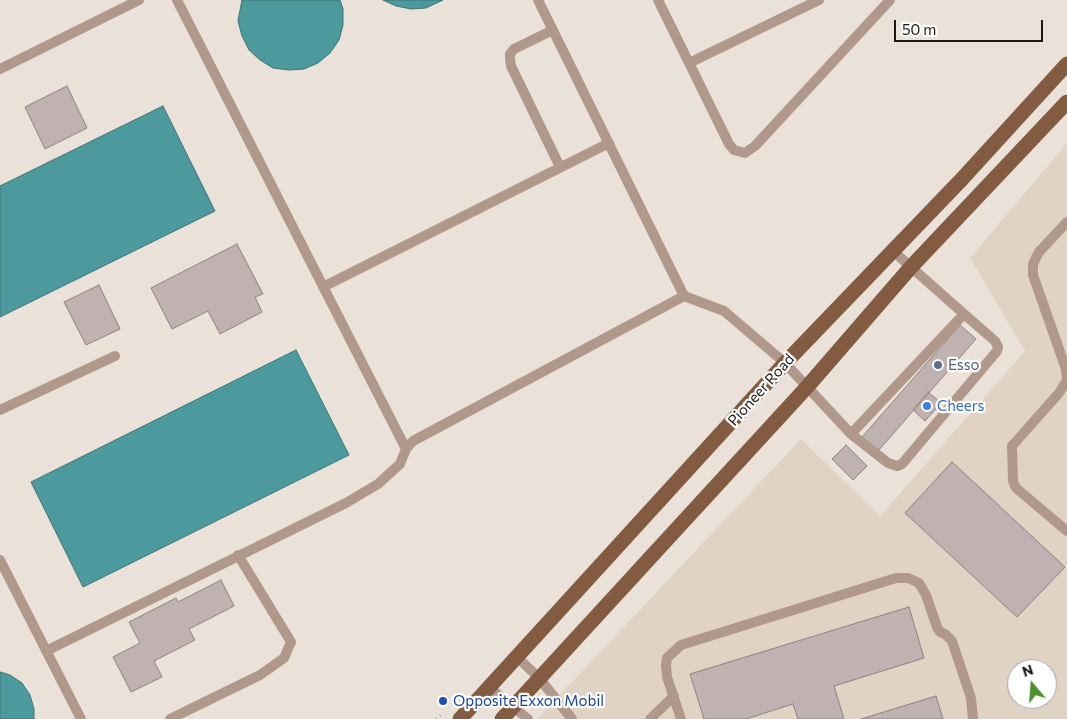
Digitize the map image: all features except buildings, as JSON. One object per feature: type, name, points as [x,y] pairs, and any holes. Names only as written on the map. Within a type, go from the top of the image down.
[{"type":"main road","name":"Pioneer Road","points":[[460,719],[786,363],[962,180],[1067,64]]},
{"type":"main road","name":"Pioneer Road","points":[[502,719],[806,387],[911,267],[1067,102]]},
{"type":"lane","points":[[0,69],[139,0]]},
{"type":"lane","points":[[177,0],[406,449]]},
{"type":"lane","points":[[538,0],[684,296],[724,310],[786,363],[851,434],[888,463],[897,466],[902,464],[997,351],[995,340],[893,251]]},
{"type":"lane","points":[[658,0],[729,144],[734,150],[745,153],[755,146],[890,0]]},
{"type":"lane","points":[[689,63],[818,0]]},
{"type":"lane","points":[[552,30],[514,49],[510,54],[510,58],[511,66],[560,168]]},
{"type":"lane","points":[[323,287],[608,143]]},
{"type":"lane","points":[[1067,222],[1039,252],[1033,264],[1033,275],[1066,369],[1067,380],[1059,393],[1012,446],[1013,481],[1016,488],[1067,531]]},
{"type":"lane","points":[[46,651],[346,503],[378,484],[400,464],[406,449],[414,440],[684,296]]},
{"type":"lane","points":[[851,434],[964,314]]},
{"type":"lane","points":[[0,410],[115,356]]},
{"type":"lane","points":[[170,719],[260,675],[284,658],[291,642],[238,555]]},
{"type":"lane","points":[[0,560],[80,719]]},
{"type":"lane","points":[[681,719],[667,677],[666,665],[667,658],[681,645],[896,578],[908,578],[919,583],[926,595],[937,627],[940,632],[952,641],[971,698],[973,719]]},
{"type":"lane","points":[[517,657],[539,678],[572,719]]},
{"type":"lane","points":[[489,687],[528,719]]},
{"type":"lane","points":[[650,719],[674,696]]},
{"type":"shaded area","points":[[1067,143],[1067,719],[537,719],[801,439],[880,516],[1025,351],[970,258]]},
{"type":"water","points":[[242,0],[340,0],[343,9],[343,25],[339,40],[330,53],[318,63],[304,69],[273,68],[249,50],[242,36],[238,21]]},
{"type":"water","points":[[383,0],[443,0],[426,8],[411,9],[396,6]]},
{"type":"water","points":[[163,106],[215,211],[0,317],[0,186]]},
{"type":"water","points":[[296,350],[349,455],[83,587],[31,482]]},
{"type":"water","points":[[0,672],[10,675],[22,683],[30,695],[34,709],[34,719],[0,719]]},
{"type":"place","name":"Esso","points":[[938,365]]},
{"type":"place","name":"Cheers","points":[[927,406]]},
{"type":"place","name":"Opposite Exxon Mobil","points":[[443,701]]}]
